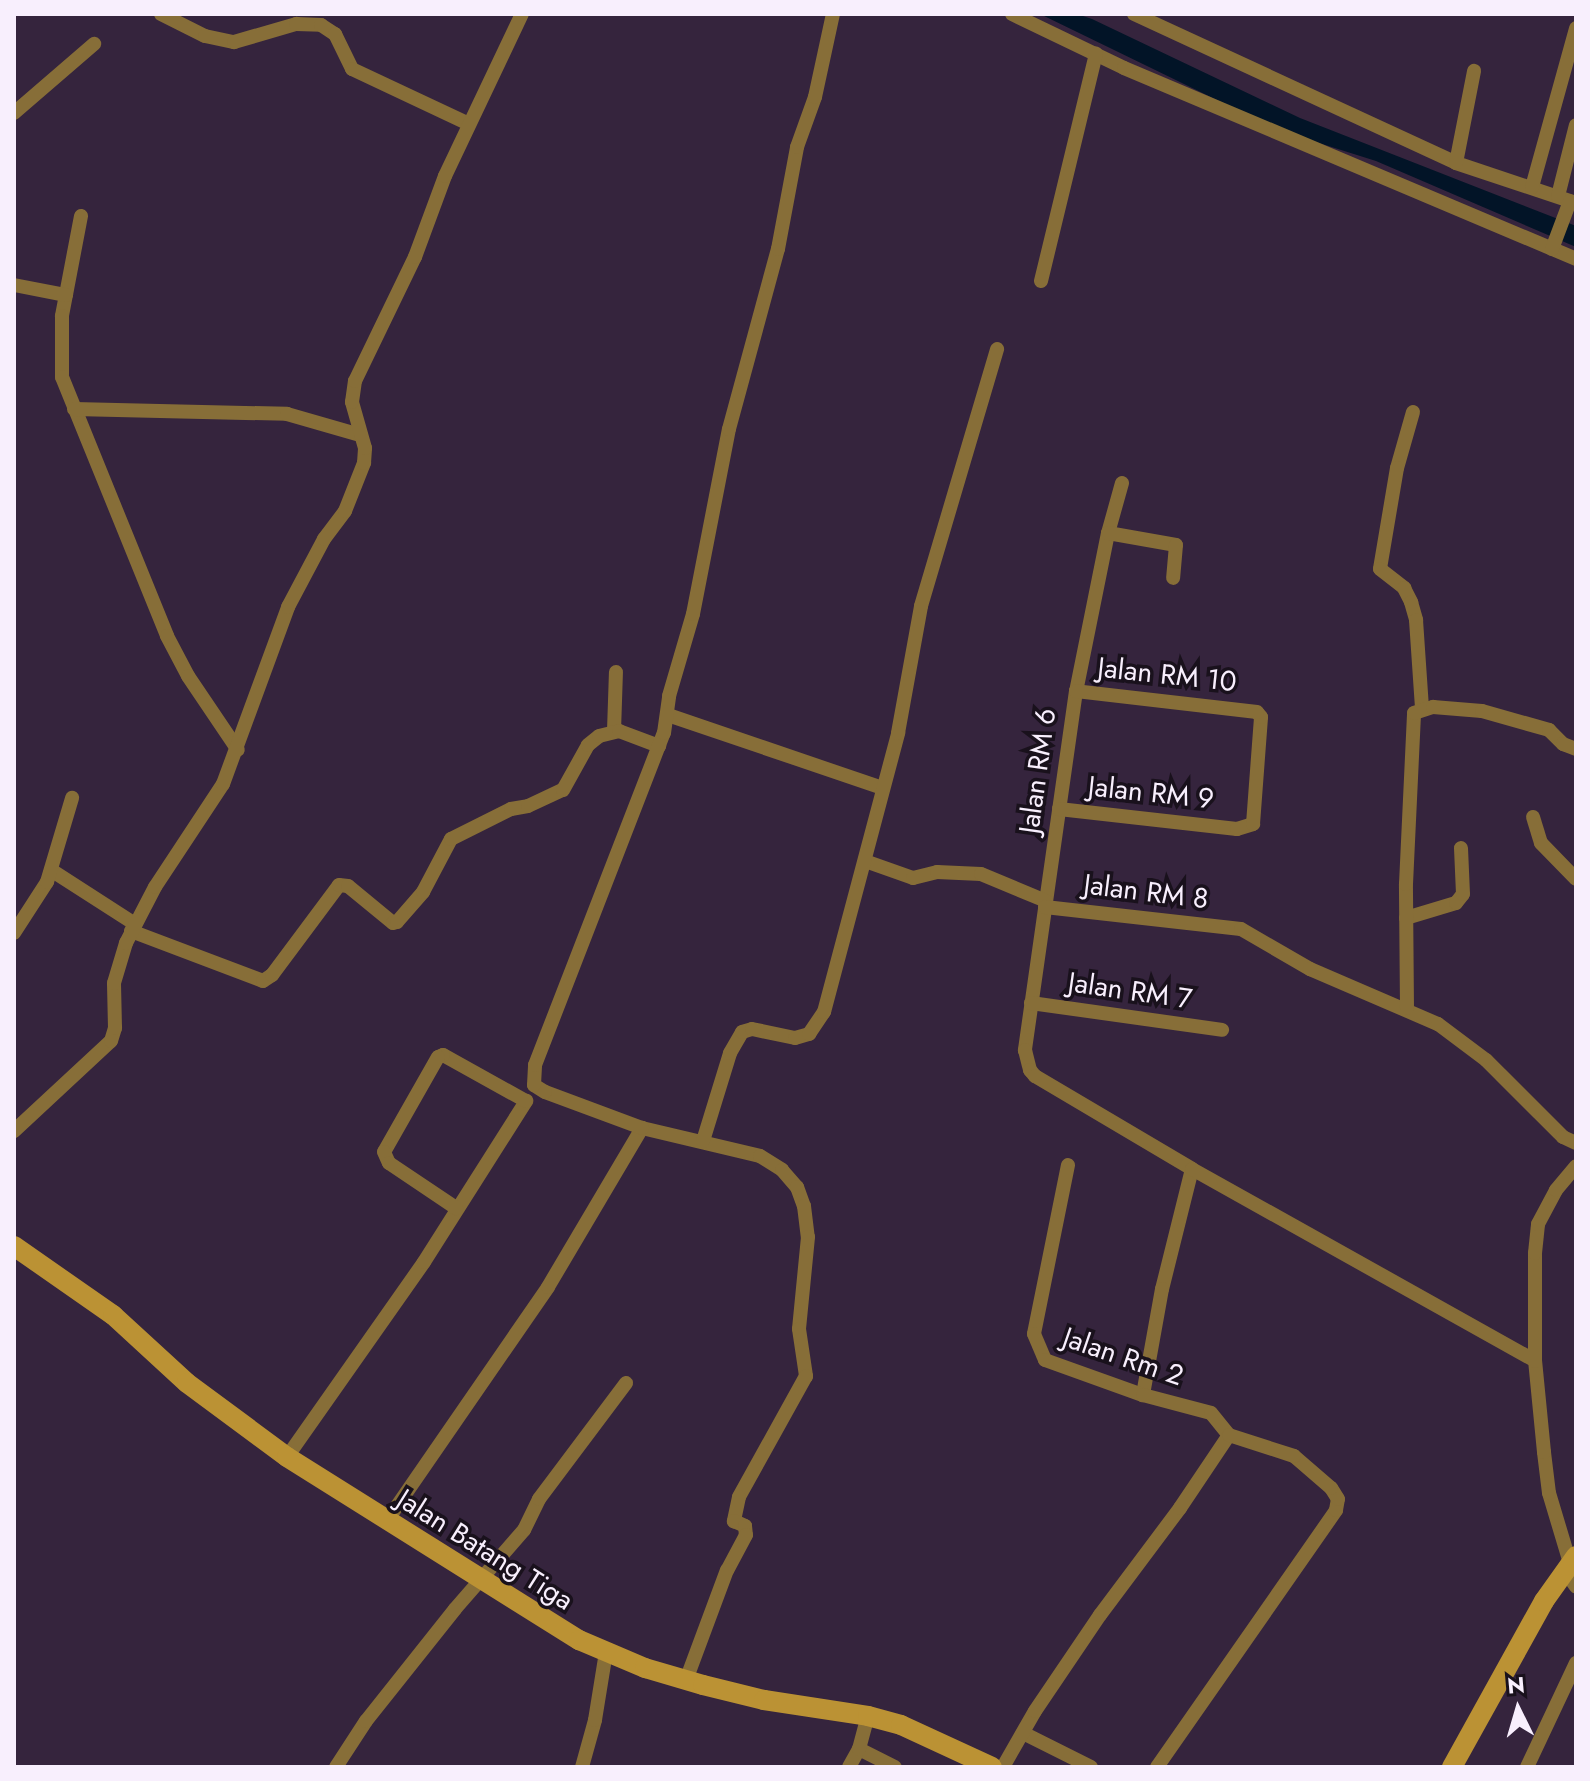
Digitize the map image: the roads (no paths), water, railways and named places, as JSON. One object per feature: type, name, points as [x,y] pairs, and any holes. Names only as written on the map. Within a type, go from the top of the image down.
[{"type":"main road","name":"Jalan Batang Tiga","points":[[14,1246],[113,1315],[187,1383],[287,1457],[538,1617],[606,1652],[686,1680],[764,1700],[868,1716],[901,1725],[992,1767]]},
{"type":"main road","points":[[1452,1767],[1533,1619],[1572,1569]]},
{"type":"street","points":[[161,14],[205,36],[234,42],[296,24],[321,25],[341,43],[352,69],[469,124]]},
{"type":"street","points":[[14,1131],[111,1041],[115,1028],[114,983],[133,927],[223,784],[288,607],[324,539],[345,511],[359,478],[365,448],[352,402],[355,381],[415,257],[469,124],[522,14]]},
{"type":"street","points":[[287,1457],[424,1262],[534,1085],[535,1065],[659,746],[668,715],[669,696],[696,601],[729,429],[778,249],[797,147],[815,97],[833,14]]},
{"type":"street","points":[[1012,14],[1096,54],[1554,245],[1576,259]]},
{"type":"street","points":[[1134,14],[1456,163],[1568,202]]},
{"type":"street","points":[[1532,187],[1576,28]]},
{"type":"street","points":[[14,113],[94,44]]},
{"type":"street","points":[[1041,281],[1096,54]]},
{"type":"street","points":[[1456,163],[1474,71]]},
{"type":"street","points":[[1554,245],[1568,202],[1576,125]]},
{"type":"street","points":[[81,216],[62,316],[62,377],[167,636],[188,676],[238,750]]},
{"type":"street","points":[[14,285],[66,295]]},
{"type":"street","points":[[703,1141],[730,1053],[742,1032],[752,1029],[795,1038],[809,1034],[824,1012],[898,733],[921,606],[997,349]]},
{"type":"street","points":[[74,409],[287,414],[360,435]]},
{"type":"street","points":[[1413,412],[1397,468],[1380,569],[1404,588],[1411,602],[1416,620],[1422,708]]},
{"type":"street","name":"Jalan RM 6","points":[[1122,483],[1108,533],[1076,691],[1025,1050],[1030,1070],[1192,1169]]},
{"type":"street","points":[[1108,533],[1176,545],[1173,578]]},
{"type":"street","points":[[614,731],[616,672]]},
{"type":"street","name":"Jalan RM 10","points":[[1076,691],[1252,709],[1261,717],[1253,824],[1237,829]]},
{"type":"street","points":[[1576,749],[1563,744],[1549,730],[1523,720],[1482,711],[1422,708],[1414,713],[1406,918],[1407,1008],[1438,1024],[1486,1060],[1563,1137],[1576,1143]]},
{"type":"street","points":[[668,715],[883,788]]},
{"type":"street","points":[[51,870],[133,927],[263,981],[272,975],[339,885],[348,886],[393,923],[397,922],[423,892],[451,839],[511,809],[528,806],[563,790],[588,745],[614,731],[659,746]]},
{"type":"street","points":[[14,933],[51,870],[72,798]]},
{"type":"street","name":"Jalan RM 9","points":[[1059,809],[1237,829]]},
{"type":"street","points":[[1533,817],[1541,843],[1576,879]]},
{"type":"street","points":[[1406,918],[1456,903],[1463,894],[1461,848]]},
{"type":"street","name":"Jalan RM 8","points":[[865,861],[913,878],[949,871],[981,874],[1046,904],[1241,929],[1310,969],[1407,1008]]},
{"type":"street","name":"Jalan RM 7","points":[[1031,1003],[1222,1030]]},
{"type":"street","points":[[456,1208],[385,1158],[384,1152],[438,1057],[449,1056],[526,1101]]},
{"type":"street","points":[[534,1085],[562,1099],[642,1128],[760,1156],[782,1170],[797,1187],[804,1206],[808,1237],[799,1329],[806,1376],[739,1497],[734,1521],[745,1526],[746,1535],[727,1570],[686,1680]]},
{"type":"street","points":[[386,1522],[548,1287],[642,1128]]},
{"type":"street","name":"Jalan Rm 2","points":[[1068,1165],[1034,1334],[1037,1347],[1045,1360],[1055,1366],[1211,1413],[1229,1435]]},
{"type":"street","points":[[1572,1569],[1549,1493],[1535,1361],[1536,1231],[1556,1190],[1576,1166]]},
{"type":"street","points":[[1143,1395],[1162,1289],[1192,1169],[1535,1361]]},
{"type":"street","points":[[336,1767],[366,1721],[524,1530],[539,1499],[626,1383]]},
{"type":"street","points":[[1003,1767],[1100,1615],[1229,1435],[1294,1456],[1331,1488],[1338,1499],[1336,1510],[1157,1767]]},
{"type":"street","points":[[582,1767],[595,1720],[606,1652]]},
{"type":"street","points":[[1527,1767],[1576,1663]]},
{"type":"street","points":[[849,1767],[859,1749],[868,1716]]},
{"type":"street","points":[[1023,1733],[1091,1767]]},
{"type":"street","points":[[859,1749],[895,1767]]},
{"type":"water","points":[[1040,14],[1077,14],[1092,19],[1300,118],[1576,226],[1576,247],[1376,161],[1281,131]]}]
